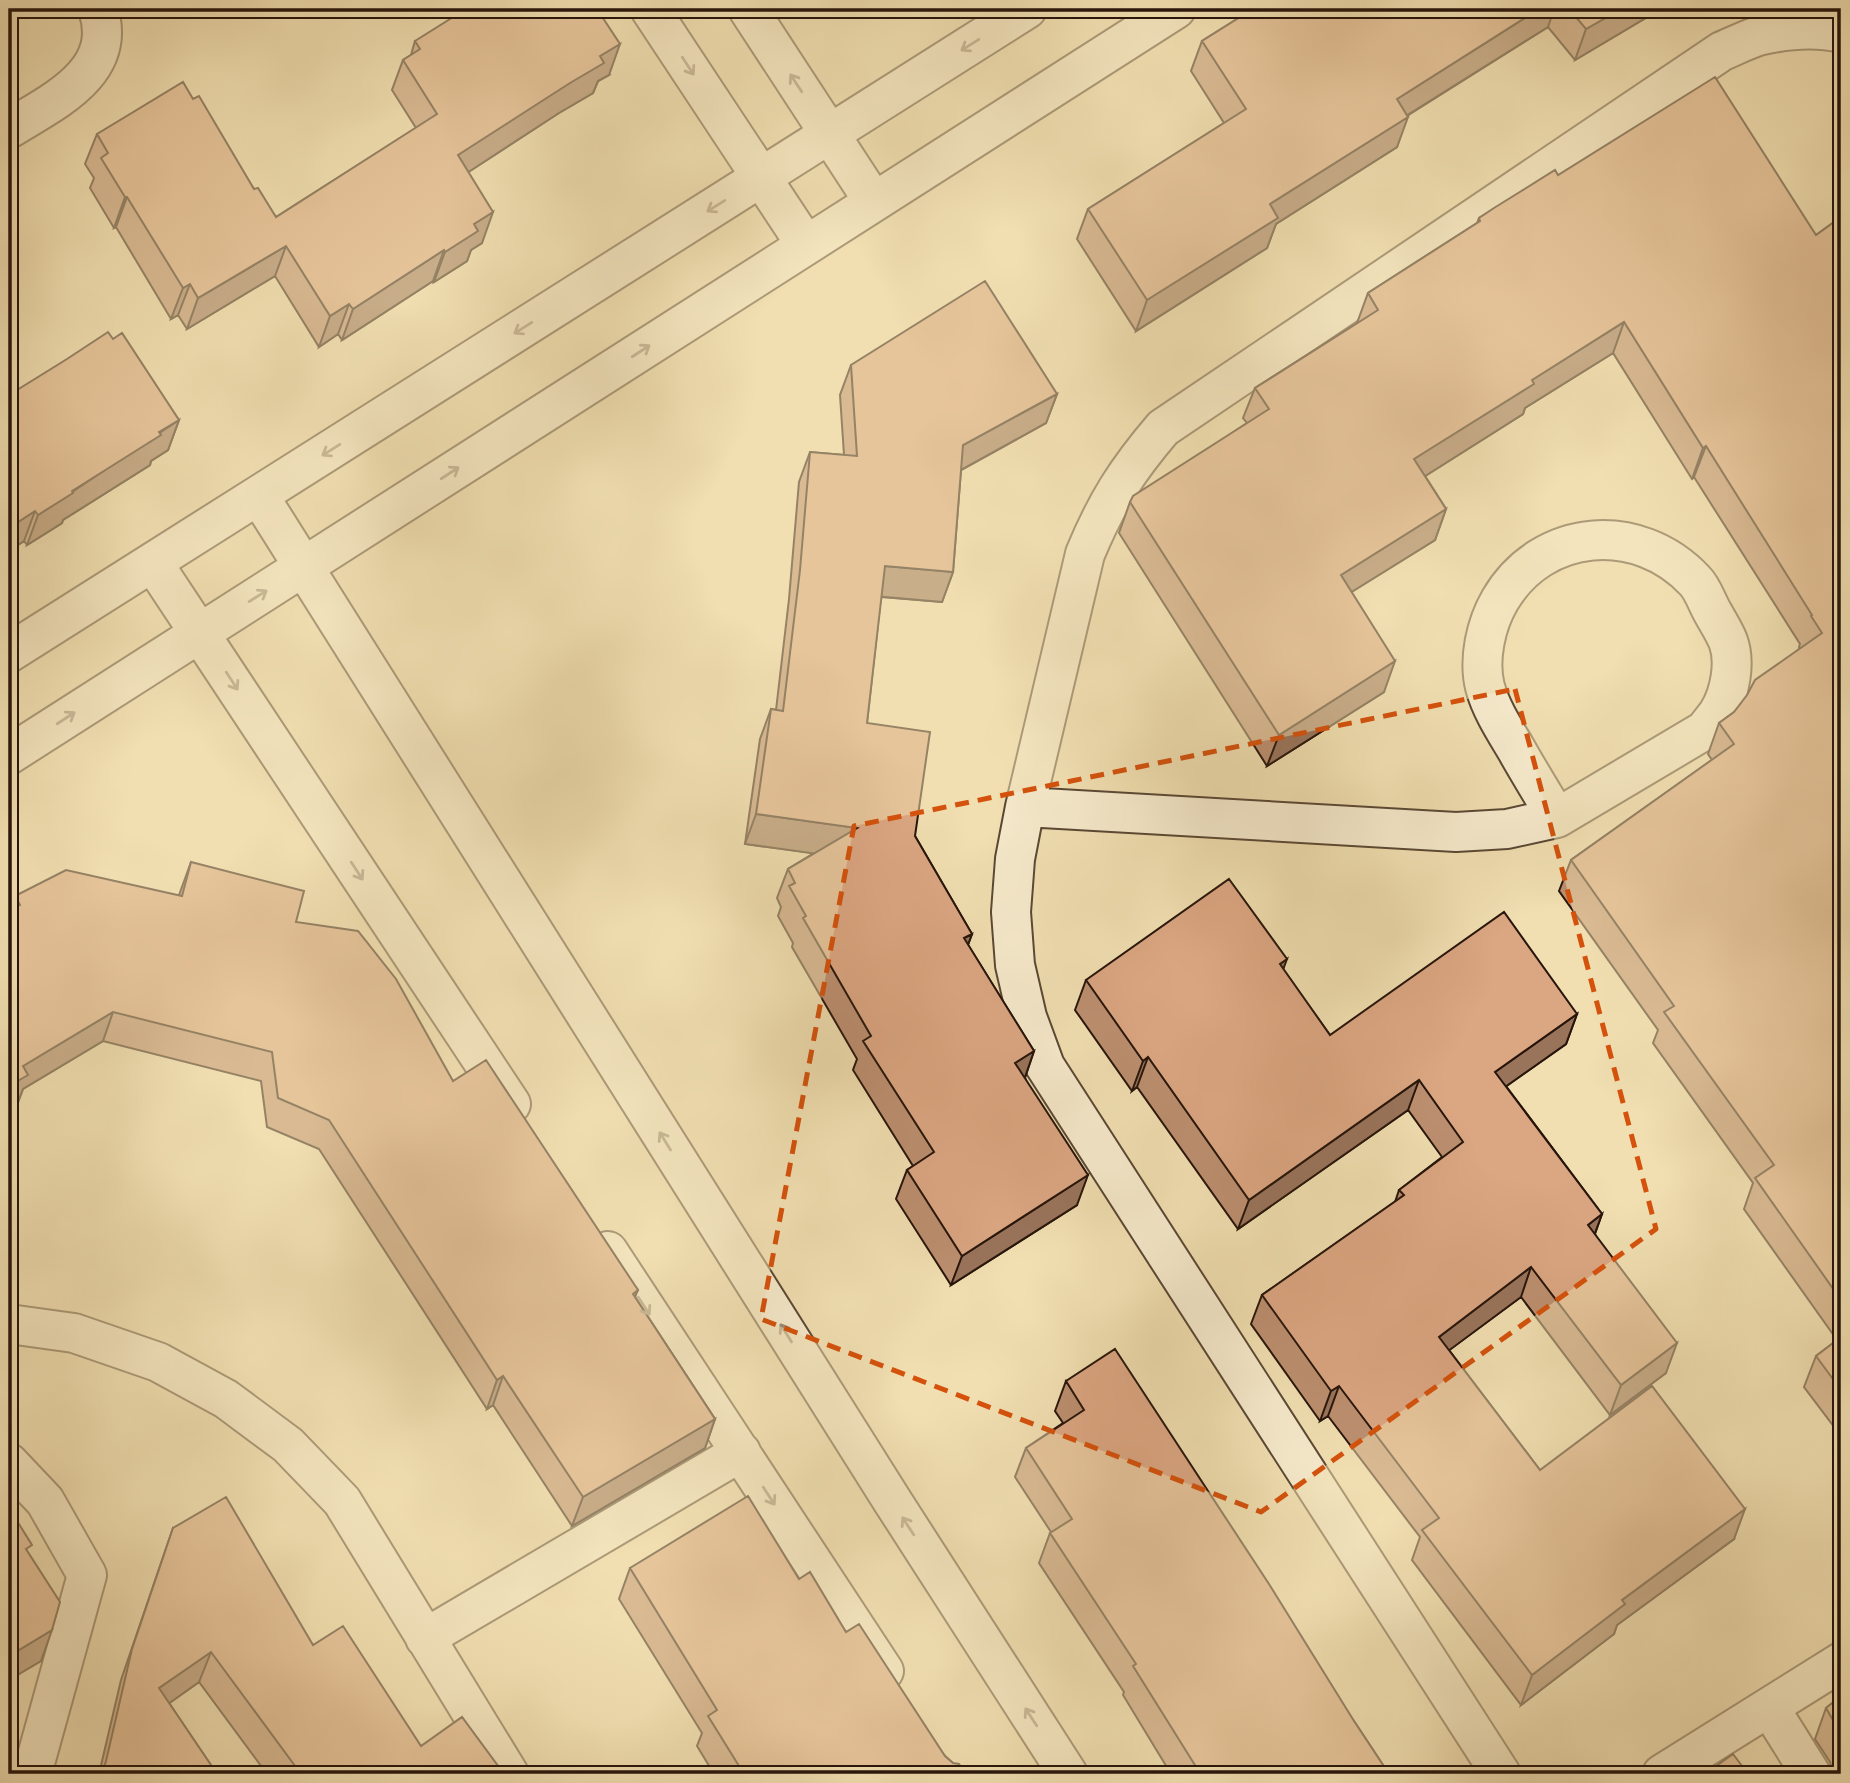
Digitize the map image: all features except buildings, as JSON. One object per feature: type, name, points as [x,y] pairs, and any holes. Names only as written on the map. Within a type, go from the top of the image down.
[{"type":"street","points":[[9,129],[72,90],[87,75],[102,37],[98,9]]},
{"type":"street","points":[[650,9],[806,245]]},
{"type":"street","points":[[748,9],[874,201]]},
{"type":"street","points":[[9,653],[1027,9]]},
{"type":"street","points":[[9,755],[1176,9]]},
{"type":"street","points":[[1501,1774],[1045,1066],[1027,1017],[1015,965],[1011,912],[1015,859],[1025,807],[1085,554],[1099,519],[1117,487],[1163,428],[1722,51],[1757,37],[1793,30],[1830,30],[1841,33]]},
{"type":"street","points":[[259,496],[878,1479],[1068,1774]]},
{"type":"street","points":[[1025,807],[1456,832],[1507,829],[1557,818],[1705,730],[1719,711],[1728,690],[1731,667],[1729,643],[1696,582],[1670,559],[1637,544],[1602,539],[1566,545],[1534,561],[1508,585],[1490,616],[1483,650],[1485,686],[1498,719],[1557,818]]},
{"type":"street","points":[[153,563],[527,1129]]},
{"type":"street","points":[[589,1222],[899,1694]]},
{"type":"street","points":[[9,1324],[74,1333],[158,1362],[226,1399],[288,1446],[342,1501],[509,1774]]},
{"type":"street","points":[[425,1638],[741,1452]]},
{"type":"street","points":[[9,1463],[45,1501],[87,1574],[32,1774]]},
{"type":"street","points":[[1662,1774],[1841,1662]]},
{"type":"street","points":[[1769,1707],[1811,1774]]},
{"type":"highlighted area","points":[[1515,689],[1656,1229],[1261,1512],[761,1319],[854,826]]}]
